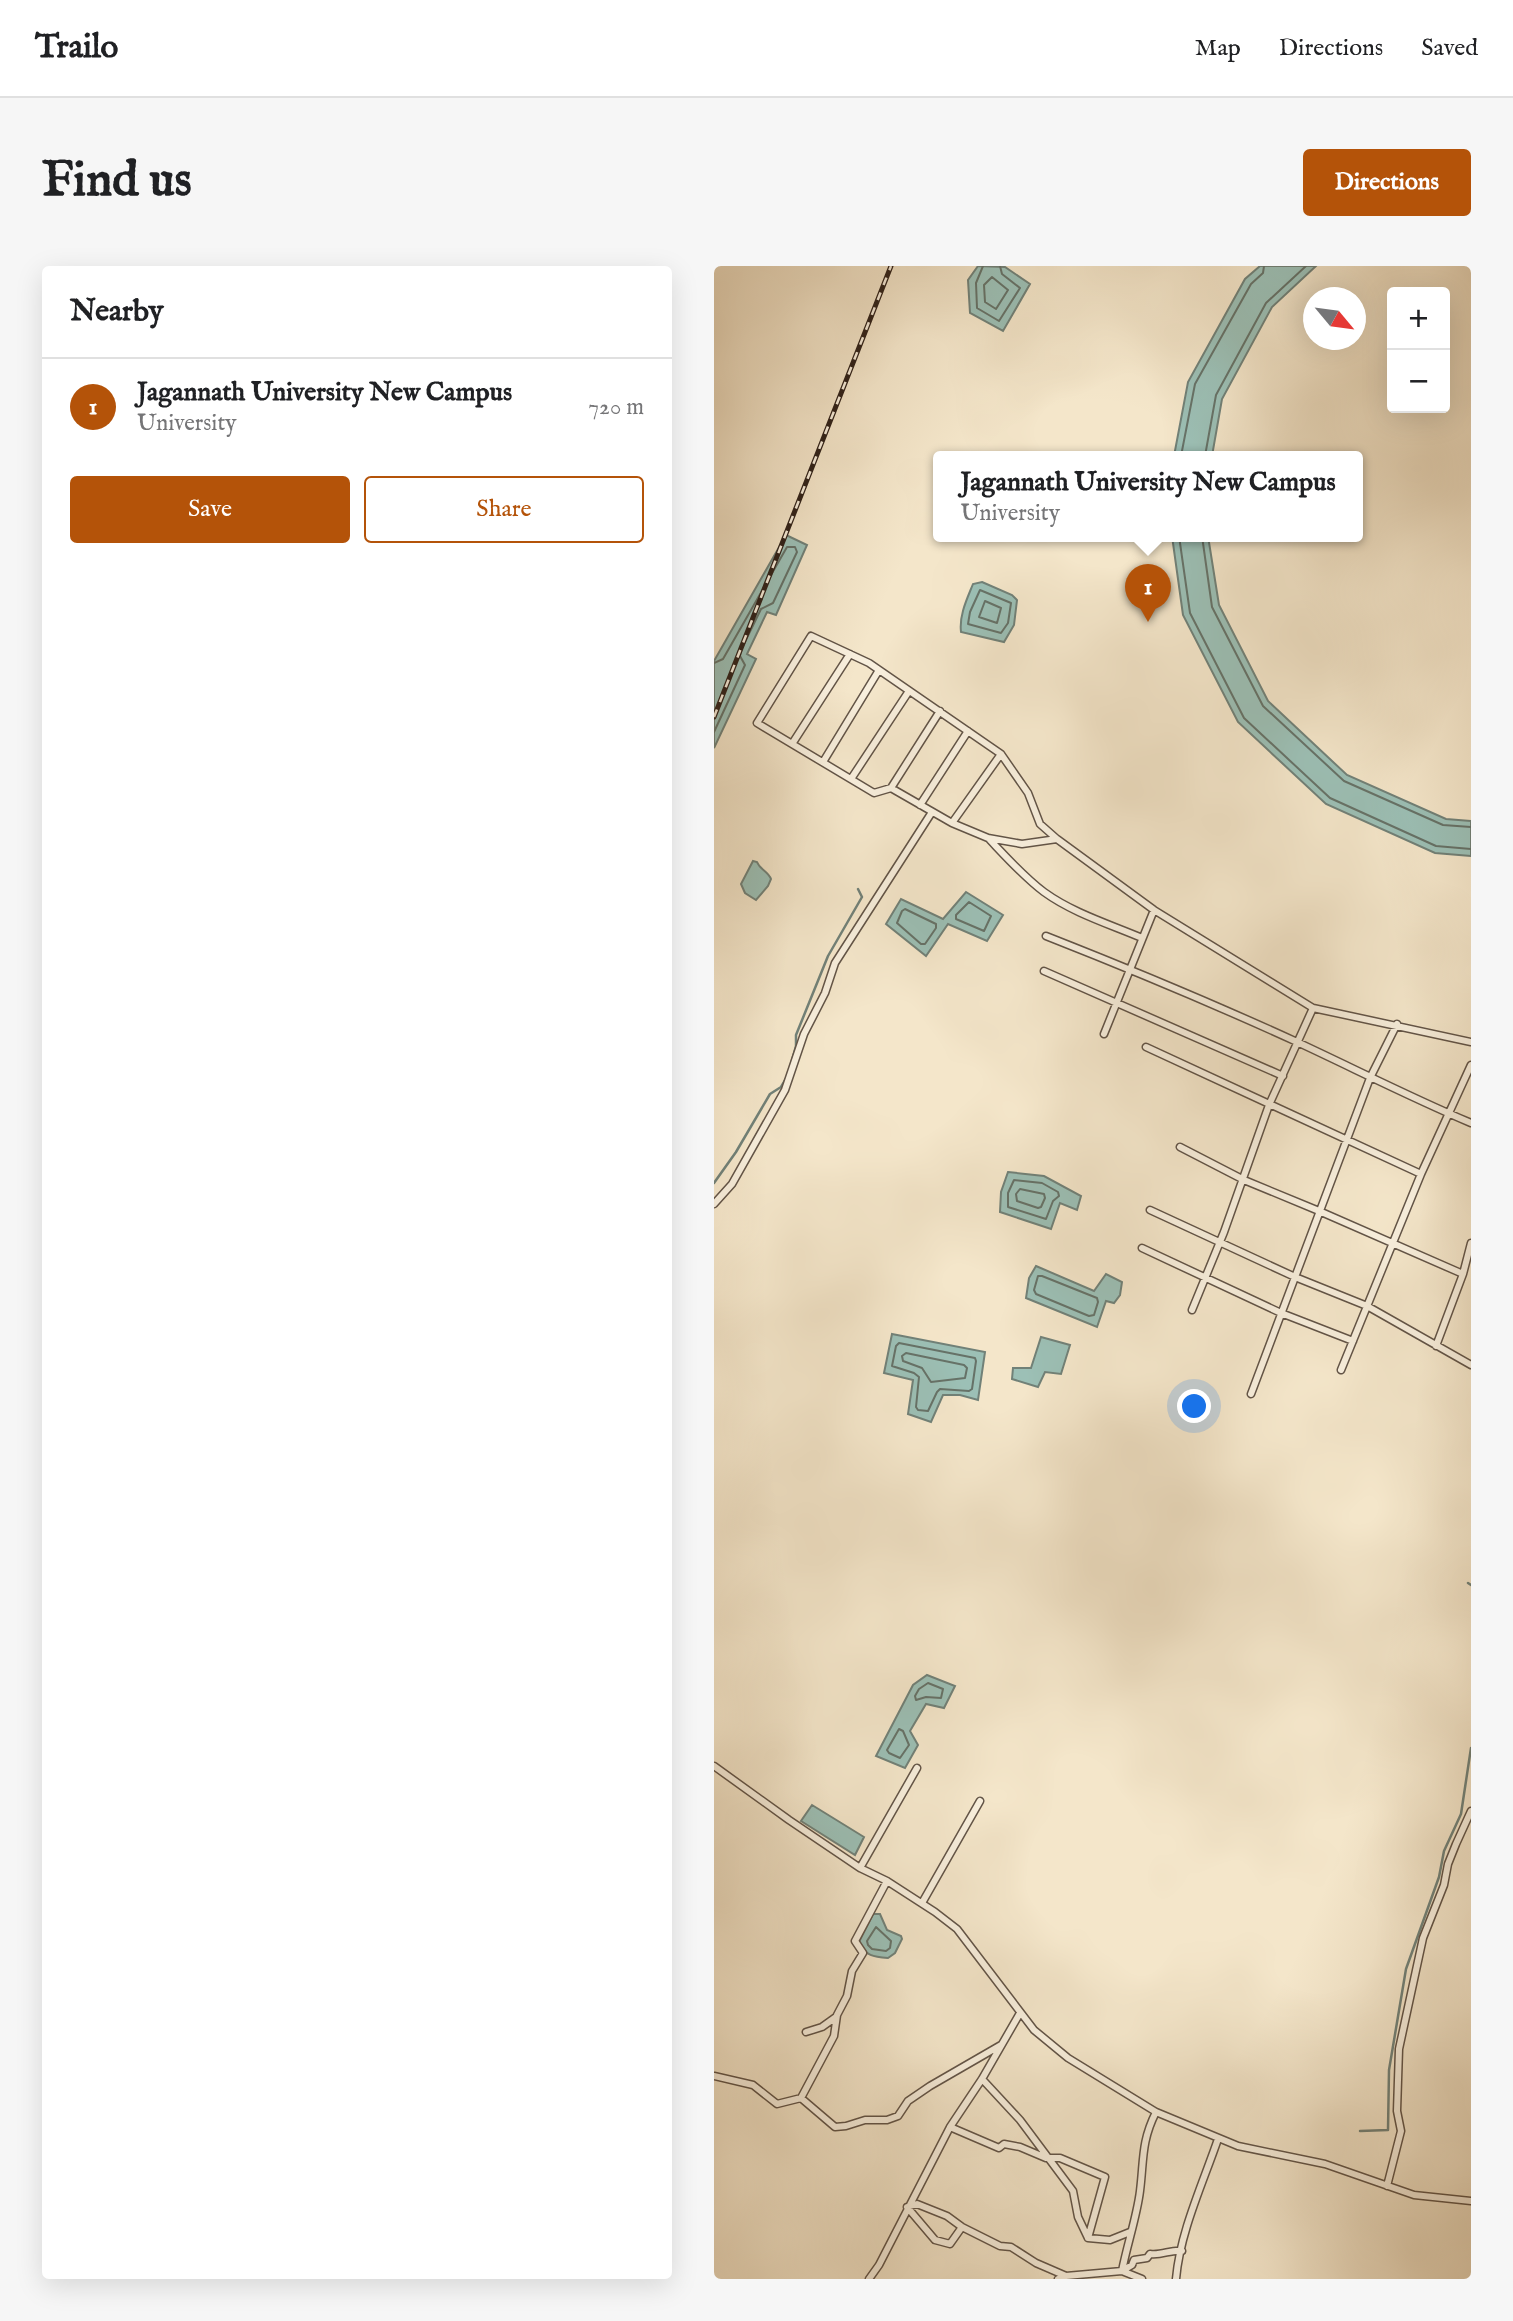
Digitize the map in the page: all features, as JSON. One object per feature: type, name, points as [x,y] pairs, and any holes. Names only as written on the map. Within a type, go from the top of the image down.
[{"type":"street","points":[[940,711],[891,788],[874,793],[757,723],[811,636],[879,670],[940,711],[1001,754],[1028,793],[1040,824],[1154,910],[1313,1007],[1471,1042]]},
{"type":"street","points":[[792,744],[850,654]]},
{"type":"street","points":[[823,762],[879,670]]},
{"type":"street","points":[[851,779],[909,691]]},
{"type":"street","points":[[920,804],[968,731]]},
{"type":"street","points":[[952,823],[1001,754]]},
{"type":"street","points":[[891,788],[952,823],[988,838],[1022,844],[1057,839]]},
{"type":"street","points":[[714,1204],[732,1184],[786,1090],[804,1034],[825,993],[835,963],[932,811]]},
{"type":"street","points":[[988,838],[1043,891],[1065,905],[1142,939]]},
{"type":"street","points":[[1104,1034],[1154,910]]},
{"type":"street","points":[[1046,936],[1130,969],[1297,1042],[1471,1123]]},
{"type":"street","points":[[1044,971],[1283,1076]]},
{"type":"street","points":[[1192,1310],[1244,1180],[1269,1105],[1313,1007]]},
{"type":"street","points":[[1251,1394],[1370,1078],[1397,1024]]},
{"type":"street","points":[[1146,1047],[1421,1174]]},
{"type":"street","points":[[1341,1370],[1421,1174],[1471,1065]]},
{"type":"street","points":[[1180,1147],[1244,1180],[1463,1275]]},
{"type":"street","points":[[1150,1210],[1295,1277],[1367,1306],[1471,1365]]},
{"type":"street","points":[[1436,1346],[1463,1275],[1471,1243]]},
{"type":"street","points":[[1142,1248],[1281,1313],[1353,1341]]},
{"type":"street","points":[[714,1766],[860,1868],[922,1903],[957,1929],[1034,2030],[1068,2059],[1156,2112],[1238,2146],[1325,2164],[1413,2195],[1471,2201]]},
{"type":"street","points":[[860,1868],[917,1768]]},
{"type":"street","points":[[922,1903],[980,1801]]},
{"type":"street","points":[[1387,2186],[1401,2132],[1397,2111],[1399,2049],[1423,1938],[1444,1885],[1448,1864],[1471,1811]]},
{"type":"street","points":[[714,2076],[753,2085],[777,2104],[801,2098],[834,2036],[837,2015],[847,1996],[852,1971],[863,1953],[855,1941],[887,1881]]},
{"type":"street","points":[[869,2279],[950,2127],[982,2079],[1020,2013]]},
{"type":"street","points":[[806,2032],[822,2027],[837,2015]]},
{"type":"street","points":[[801,2098],[835,2127],[865,2120],[887,2120],[898,2116],[908,2101],[930,2086],[1002,2044]]},
{"type":"street","points":[[982,2079],[1020,2120],[1073,2191],[1078,2217],[1088,2238]]},
{"type":"street","points":[[1122,2271],[1140,2192],[1142,2150],[1147,2130],[1156,2112]]},
{"type":"street","points":[[950,2127],[999,2148],[1004,2144],[1012,2145],[1046,2158],[1060,2158],[1105,2177],[1088,2238]]},
{"type":"street","points":[[1176,2279],[1176,2267],[1219,2139]]},
{"type":"street","points":[[907,2207],[916,2204],[947,2216],[962,2227],[1000,2246],[1011,2247],[1036,2263],[1066,2276]]},
{"type":"street","points":[[907,2207],[935,2240],[950,2244],[962,2227]]},
{"type":"street","points":[[1088,2238],[1110,2240],[1130,2232]]},
{"type":"street","points":[[1058,2279],[1122,2271],[1128,2269],[1134,2260],[1147,2258],[1150,2254],[1182,2251]]},
{"type":"street","points":[[1122,2271],[1142,2279]]},
{"type":"water","points":[[978,266],[1005,267],[1030,284],[1003,331],[970,313],[968,280]]},
{"type":"water","points":[[1260,266],[1316,266],[1272,307],[1222,399],[1213,451],[1175,451],[1188,382],[1245,279]]},
{"type":"water","points":[[786,535],[807,545],[776,615],[767,612],[747,654],[756,659],[714,748],[714,661]]},
{"type":"water","points":[[1173,542],[1209,542],[1219,605],[1268,701],[1347,775],[1446,819],[1471,821],[1471,856],[1435,853],[1326,804],[1238,722],[1183,615]]},
{"type":"water","points":[[982,582],[1012,595],[1017,600],[1014,625],[1004,642],[961,632],[962,613],[973,584]]},
{"type":"water","points":[[753,861],[757,862],[771,879],[756,900],[745,893],[741,884]]},
{"type":"water","points":[[966,892],[1003,915],[987,941],[948,924],[926,956],[886,924],[901,899],[943,919]]},
{"type":"water","points":[[1008,1172],[1044,1176],[1081,1196],[1077,1210],[1060,1203],[1051,1229],[1000,1212],[1001,1192]]},
{"type":"water","points":[[1036,1266],[1094,1291],[1106,1274],[1122,1282],[1120,1295],[1114,1303],[1106,1301],[1097,1327],[1026,1298],[1029,1278]]},
{"type":"water","points":[[892,1334],[985,1352],[978,1400],[960,1395],[943,1395],[931,1422],[908,1414],[913,1380],[884,1373]]},
{"type":"water","points":[[1041,1337],[1070,1345],[1061,1374],[1045,1372],[1038,1387],[1012,1379],[1013,1368],[1031,1368]]},
{"type":"water","points":[[927,1675],[955,1686],[944,1708],[926,1704],[910,1731],[918,1745],[905,1768],[876,1756],[913,1685]]},
{"type":"water","points":[[812,1805],[864,1837],[855,1855],[801,1821]]},
{"type":"water","points":[[873,1914],[880,1914],[887,1930],[901,1936],[895,1953],[888,1958],[871,1955],[859,1942]]},
{"type":"waterway","points":[[791,1064],[796,1035],[828,956],[862,897],[858,889]]},
{"type":"waterway","points":[[714,1183],[736,1152],[770,1094],[781,1087],[787,1077]]},
{"type":"waterway","points":[[1360,2131],[1388,2130],[1389,2070],[1406,1969],[1439,1877],[1444,1851],[1461,1814],[1471,1748]]},
{"type":"railway","points":[[714,717],[891,266]]},
{"type":"place","name":"Jagannath University New Campus","points":[[1148,622]]}]
